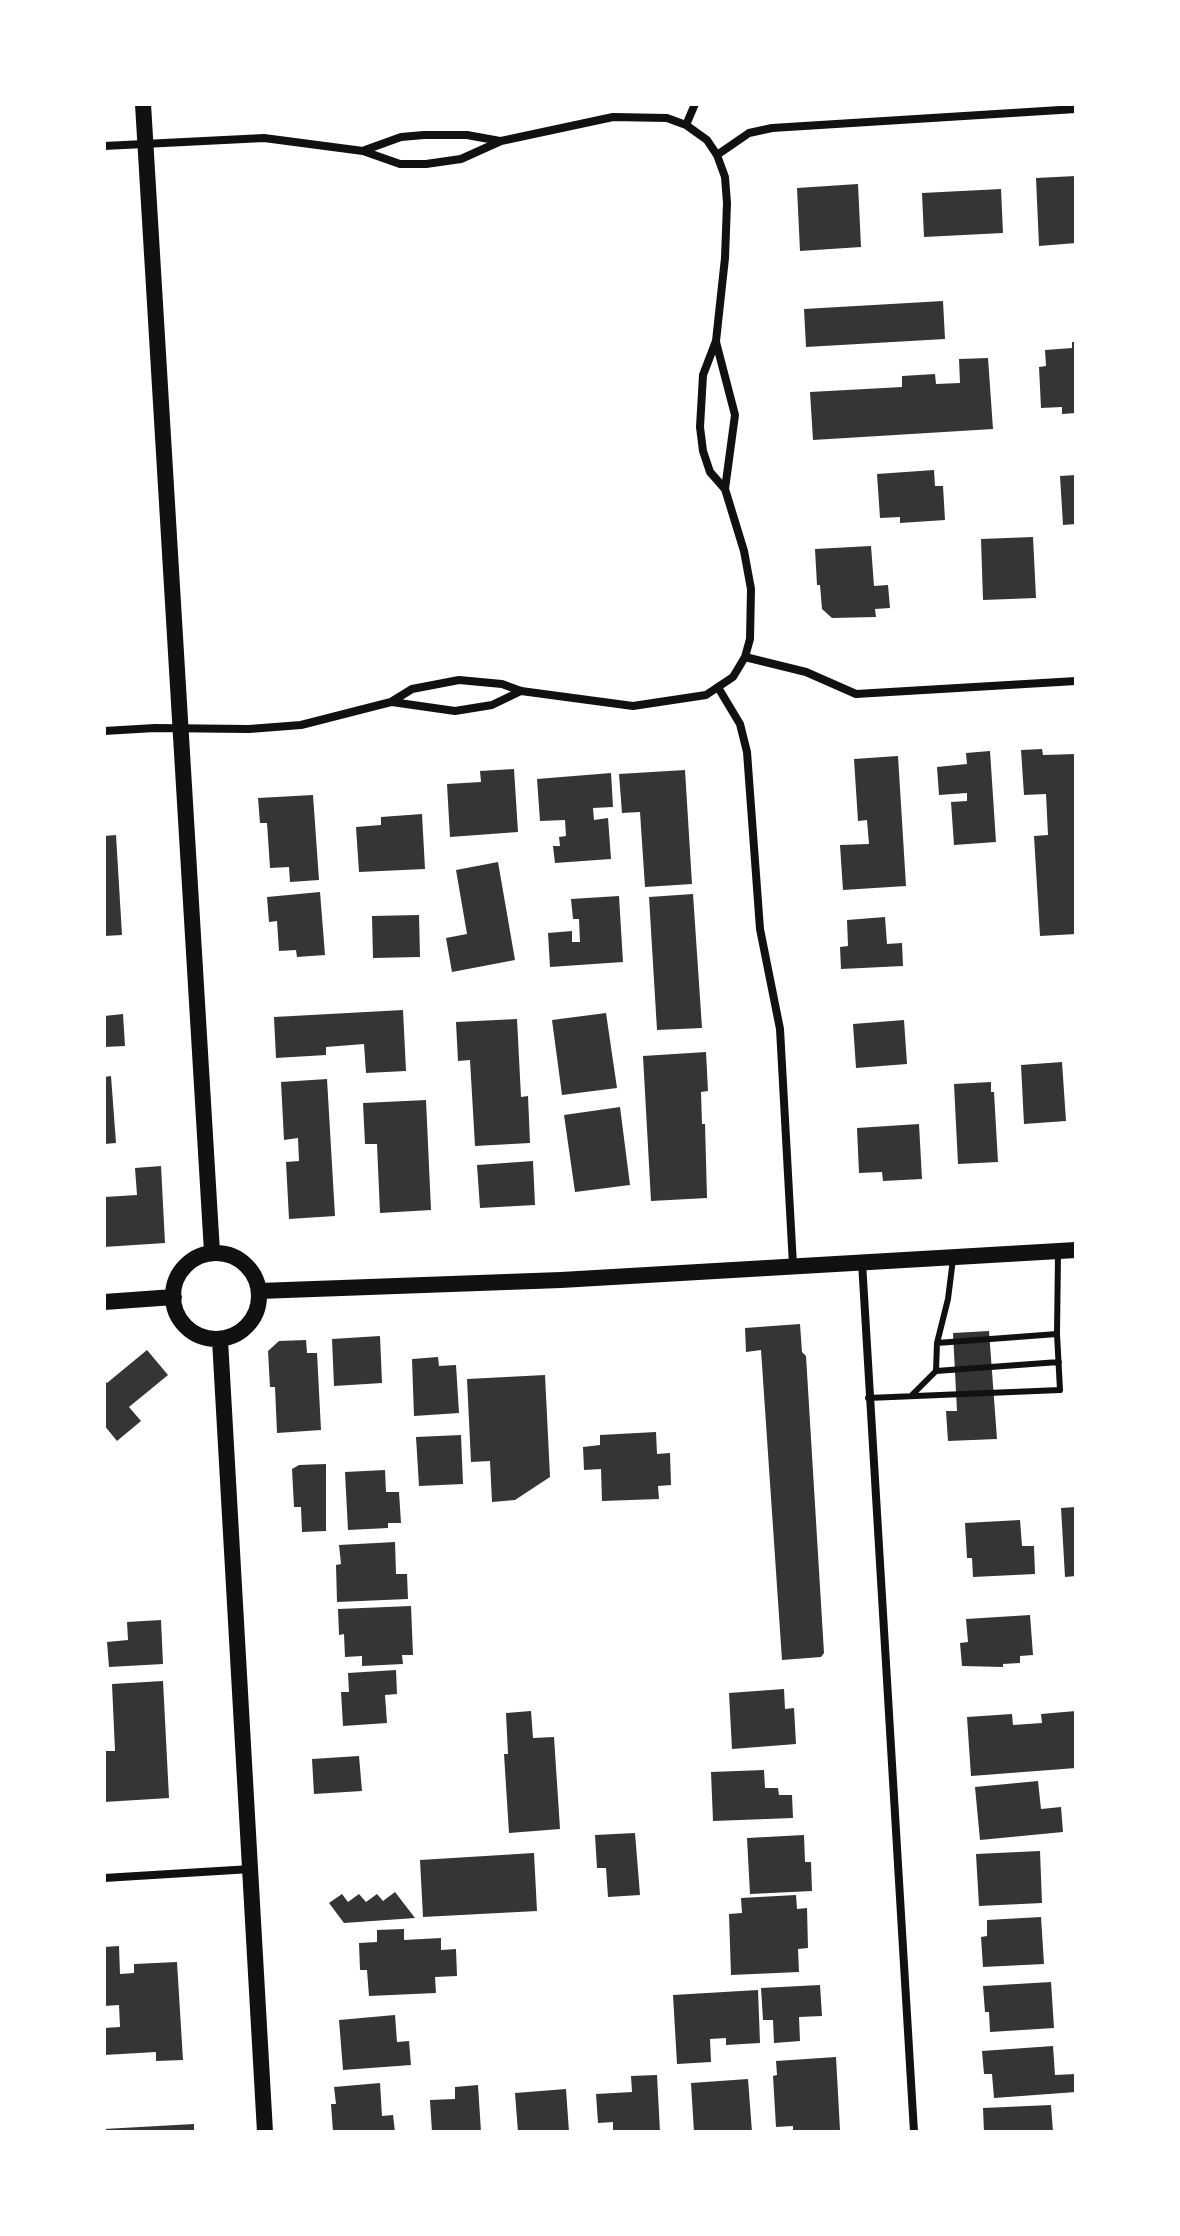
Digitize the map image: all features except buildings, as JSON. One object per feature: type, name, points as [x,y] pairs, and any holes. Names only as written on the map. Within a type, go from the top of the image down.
[{"type":"main road","points":[[143,104],[212,1252]]},
{"type":"main road","points":[[259,1291],[561,1280],[1076,1250]]},
{"type":"main road","points":[[212,1252],[241,1260],[256,1279],[259,1291],[254,1317],[246,1327],[220,1340],[194,1333],[184,1324],[176,1311],[174,1297],[175,1283],[181,1270],[191,1261],[212,1252]]},
{"type":"main road","points":[[104,1302],[174,1297]]},
{"type":"main road","points":[[220,1340],[265,2132]]},
{"type":"street","points":[[686,125],[695,104]]},
{"type":"street","points":[[717,155],[749,133],[772,128],[1076,109]]},
{"type":"street","points":[[104,146],[214,138],[264,138],[363,151],[400,164],[426,164],[461,159],[501,141],[613,117],[667,118],[686,125],[707,140],[717,155],[725,177],[725,258],[716,341],[703,375],[700,427],[710,472],[725,489],[744,551],[751,589],[750,639],[745,657],[733,677],[719,689],[691,699],[633,706],[459,680],[412,689],[391,702],[301,725],[249,729],[104,731]]},
{"type":"street","points":[[363,151],[401,137],[467,135],[501,141]]},
{"type":"street","points":[[716,341],[735,415],[725,489]]},
{"type":"street","points":[[745,657],[806,672],[856,694],[1076,681]]},
{"type":"street","points":[[719,689],[740,724],[747,752],[760,929],[780,1029],[793,1265]]},
{"type":"street","points":[[391,702],[455,711],[492,705],[521,691]]},
{"type":"street","points":[[862,1261],[914,2132]]},
{"type":"street","points":[[104,1878],[251,1869]]},
{"type":"lane","points":[[868,1398],[1060,1390],[1058,1251]]},
{"type":"lane","points":[[936,1371],[937,1343],[954,1256]]},
{"type":"lane","points":[[937,1343],[1057,1334]]},
{"type":"lane","points":[[911,1396],[936,1371],[1059,1362]]}]
